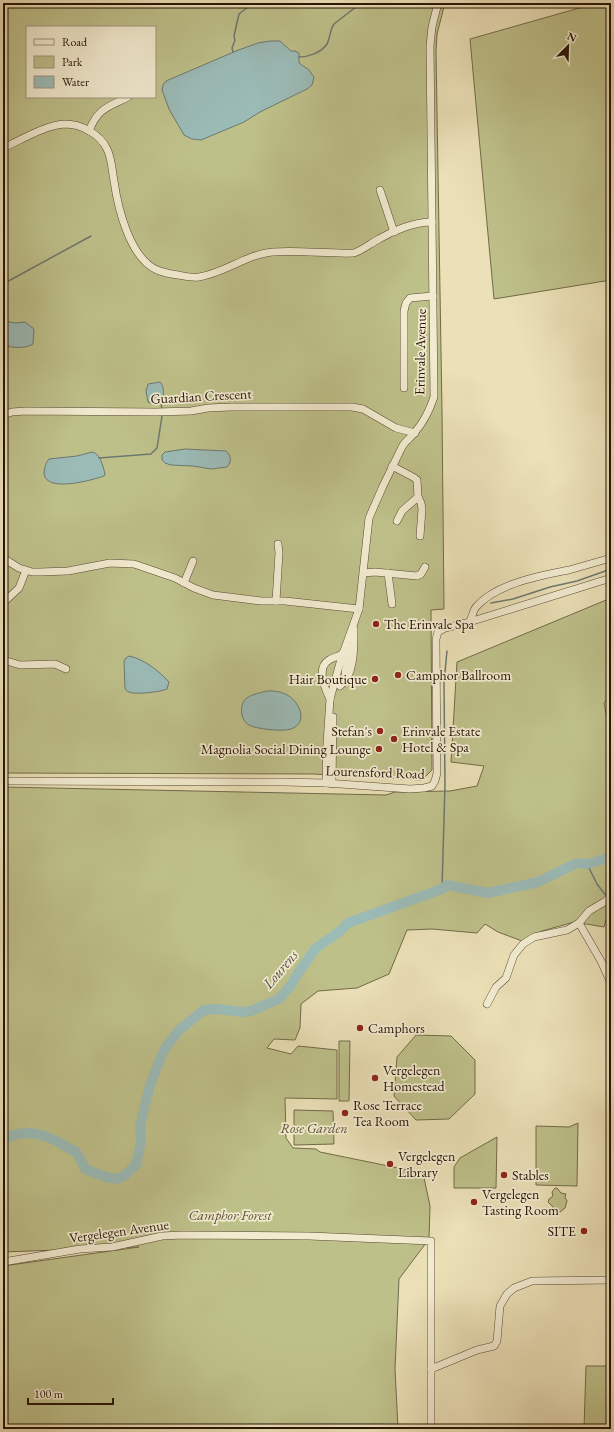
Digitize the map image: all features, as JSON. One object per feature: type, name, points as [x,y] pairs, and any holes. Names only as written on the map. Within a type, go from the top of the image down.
[{"type":"street","name":"Erinvale Avenue","points":[[329,783],[327,743],[328,709],[343,653],[359,609],[369,518],[404,443],[415,433],[434,397],[430,46],[432,27],[438,3]]},
{"type":"street","points":[[89,131],[99,112],[126,98]]},
{"type":"street","points":[[3,148],[57,126],[74,125],[89,131],[102,141],[111,158],[119,211],[136,250],[139,256],[147,264],[161,272],[198,277],[265,253],[354,253],[359,252],[381,238],[394,232],[421,223],[432,222]]},
{"type":"street","points":[[380,190],[394,232]]},
{"type":"street","points":[[404,388],[405,306],[407,299],[434,296]]},
{"type":"street","name":"Guardian Crescent","points":[[3,415],[12,412],[26,411],[156,412],[191,411],[208,408],[231,407],[352,407],[363,409],[396,428],[415,433]]},
{"type":"street","points":[[396,428],[404,443]]},
{"type":"street","points":[[392,466],[416,478],[418,497],[422,509],[420,536]]},
{"type":"street","points":[[397,521],[402,511],[418,497]]},
{"type":"street","points":[[276,601],[279,552],[278,544]]},
{"type":"street","points":[[3,558],[13,565],[26,570],[40,572],[68,572],[102,564],[126,563],[144,566],[213,595],[261,601],[310,603],[359,609]]},
{"type":"street","points":[[470,621],[475,608],[483,601],[504,588],[539,576],[569,570],[611,558]]},
{"type":"street","points":[[184,583],[193,561]]},
{"type":"street","points":[[364,572],[419,576],[425,568]]},
{"type":"street","points":[[3,603],[19,588],[26,570]]},
{"type":"street","points":[[388,573],[392,604]]},
{"type":"street","name":"Lourensford Road","points":[[3,781],[221,781],[329,783],[410,789],[432,786],[437,773],[436,635],[441,629],[452,627],[611,578]]},
{"type":"street","points":[[343,653],[327,661],[324,666],[322,681],[330,699],[347,679],[352,664],[354,623]]},
{"type":"street","points":[[340,686],[346,670],[348,638]]},
{"type":"street","points":[[3,660],[20,665],[55,664],[66,669]]},
{"type":"street","points":[[487,1004],[496,987],[506,978],[514,954],[523,944],[534,937],[567,930],[579,923],[589,911],[608,898],[611,907]]},
{"type":"street","points":[[579,923],[601,961],[611,983]]},
{"type":"street","name":"Vergelegen Avenue","points":[[3,1262],[80,1249],[112,1247],[162,1236],[182,1235],[308,1236],[431,1241],[431,1369]]},
{"type":"street","points":[[431,1429],[431,1369],[477,1350],[494,1346],[497,1341],[500,1306],[506,1294],[514,1288],[532,1281],[611,1280]]},
{"type":"green space","points":[[3,3],[445,3],[437,34],[436,51],[444,609],[431,610],[432,770],[422,780],[313,774],[3,773]]},
{"type":"green space","points":[[597,3],[611,3],[611,280],[494,299],[470,39]]},
{"type":"green space","name":"Camphor Forest","points":[[611,598],[611,697],[609,697],[604,703],[607,719],[611,719],[611,903],[604,927],[574,922],[542,931],[522,941],[498,932],[485,924],[477,933],[432,929],[407,930],[389,974],[357,988],[318,991],[301,1004],[300,1028],[295,1040],[274,1039],[267,1048],[291,1054],[298,1046],[337,1050],[337,1099],[285,1098],[286,1138],[293,1148],[316,1149],[320,1152],[423,1173],[430,1206],[429,1239],[399,1279],[395,1369],[398,1429],[3,1429],[3,1266],[139,1247],[3,1252],[3,787],[386,795],[395,792],[450,791],[477,786],[484,766],[451,762],[457,662]]},
{"type":"green space","points":[[416,1035],[451,1036],[475,1060],[475,1094],[449,1119],[416,1120],[394,1096],[397,1057]]},
{"type":"green space","points":[[339,1041],[350,1041],[349,1101],[339,1101]]},
{"type":"green space","name":"Rose Garden","points":[[294,1110],[333,1111],[334,1144],[294,1145]]},
{"type":"green space","points":[[578,1123],[577,1186],[536,1185],[536,1126],[569,1127]]},
{"type":"green space","points":[[497,1137],[496,1188],[454,1188],[454,1167],[460,1158]]},
{"type":"green space","points":[[555,1188],[557,1188],[561,1193],[566,1194],[565,1197],[567,1201],[565,1208],[560,1212],[551,1210],[553,1207],[548,1202],[553,1196],[552,1192]]},
{"type":"green space","points":[[586,1366],[611,1366],[611,1429],[584,1429]]},
{"type":"water","points":[[280,41],[291,51],[299,53],[299,63],[309,70],[314,77],[312,85],[244,122],[201,140],[192,139],[184,135],[169,109],[162,90],[166,81],[236,51],[258,43]]},
{"type":"water","points":[[3,321],[16,323],[25,322],[34,329],[33,344],[18,348],[3,345]]},
{"type":"water","points":[[160,382],[164,392],[161,403],[154,404],[148,402],[146,391],[148,384]]},
{"type":"water","points":[[185,449],[226,451],[230,457],[230,463],[227,467],[211,469],[171,465],[162,460],[162,455],[165,452]]},
{"type":"water","points":[[92,452],[95,453],[101,460],[105,474],[104,476],[71,484],[53,483],[47,480],[44,472],[49,459],[77,456]]},
{"type":"water","points":[[129,656],[146,663],[161,674],[169,682],[167,689],[142,693],[132,693],[127,691],[125,688],[124,661]]},
{"type":"water","points":[[267,691],[283,693],[290,697],[298,705],[301,716],[297,726],[287,730],[276,730],[264,729],[245,722],[242,715],[242,709],[245,700],[252,695]]},
{"type":"waterway","points":[[233,52],[232,48],[235,40],[234,36],[239,14],[253,3]]},
{"type":"waterway","points":[[299,57],[314,54],[321,50],[327,44],[334,24],[361,3]]},
{"type":"waterway","points":[[3,284],[91,236]]},
{"type":"waterway","points":[[161,403],[162,409]]},
{"type":"waterway","points":[[99,458],[151,454],[157,448],[162,416]]},
{"type":"waterway","points":[[491,603],[513,599],[550,587],[577,581],[611,569]]},
{"type":"waterway","points":[[442,889],[445,784],[444,682],[447,651]]},
{"type":"waterway","name":"Lourens","points":[[3,1140],[19,1134],[27,1133],[43,1135],[76,1152],[85,1169],[106,1177],[117,1179],[124,1176],[136,1165],[141,1142],[140,1126],[150,1085],[164,1050],[179,1030],[204,1010],[217,1009],[242,1012],[251,1011],[279,999],[291,985],[316,948],[339,932],[348,923],[442,889],[447,885],[488,893],[538,882],[577,863],[587,864],[605,859],[611,854]]},
{"type":"waterway","points":[[587,864],[597,884],[607,897]]},
{"type":"place","name":"The Erinvale Spa","points":[[376,624]]},
{"type":"place","name":"Camphor Ballroom","points":[[398,675]]},
{"type":"place","name":"Hair Boutique","points":[[375,679]]},
{"type":"place","name":"Stefan's","points":[[380,731]]},
{"type":"place","name":"Erinvale Estate Hotel & Spa","points":[[394,739]]},
{"type":"place","name":"Magnolia Social Dining Lounge","points":[[379,749]]},
{"type":"place","name":"Camphors","points":[[360,1028]]},
{"type":"place","name":"Vergelegen Homestead","points":[[375,1078]]},
{"type":"place","name":"Rose Terrace Tea Room","points":[[345,1113]]},
{"type":"place","name":"Vergelegen Library","points":[[390,1164]]},
{"type":"place","name":"Stables","points":[[504,1175]]},
{"type":"place","name":"Vergelegen Tasting Room","points":[[474,1202]]},
{"type":"place","name":"SITE","points":[[584,1231]]}]
